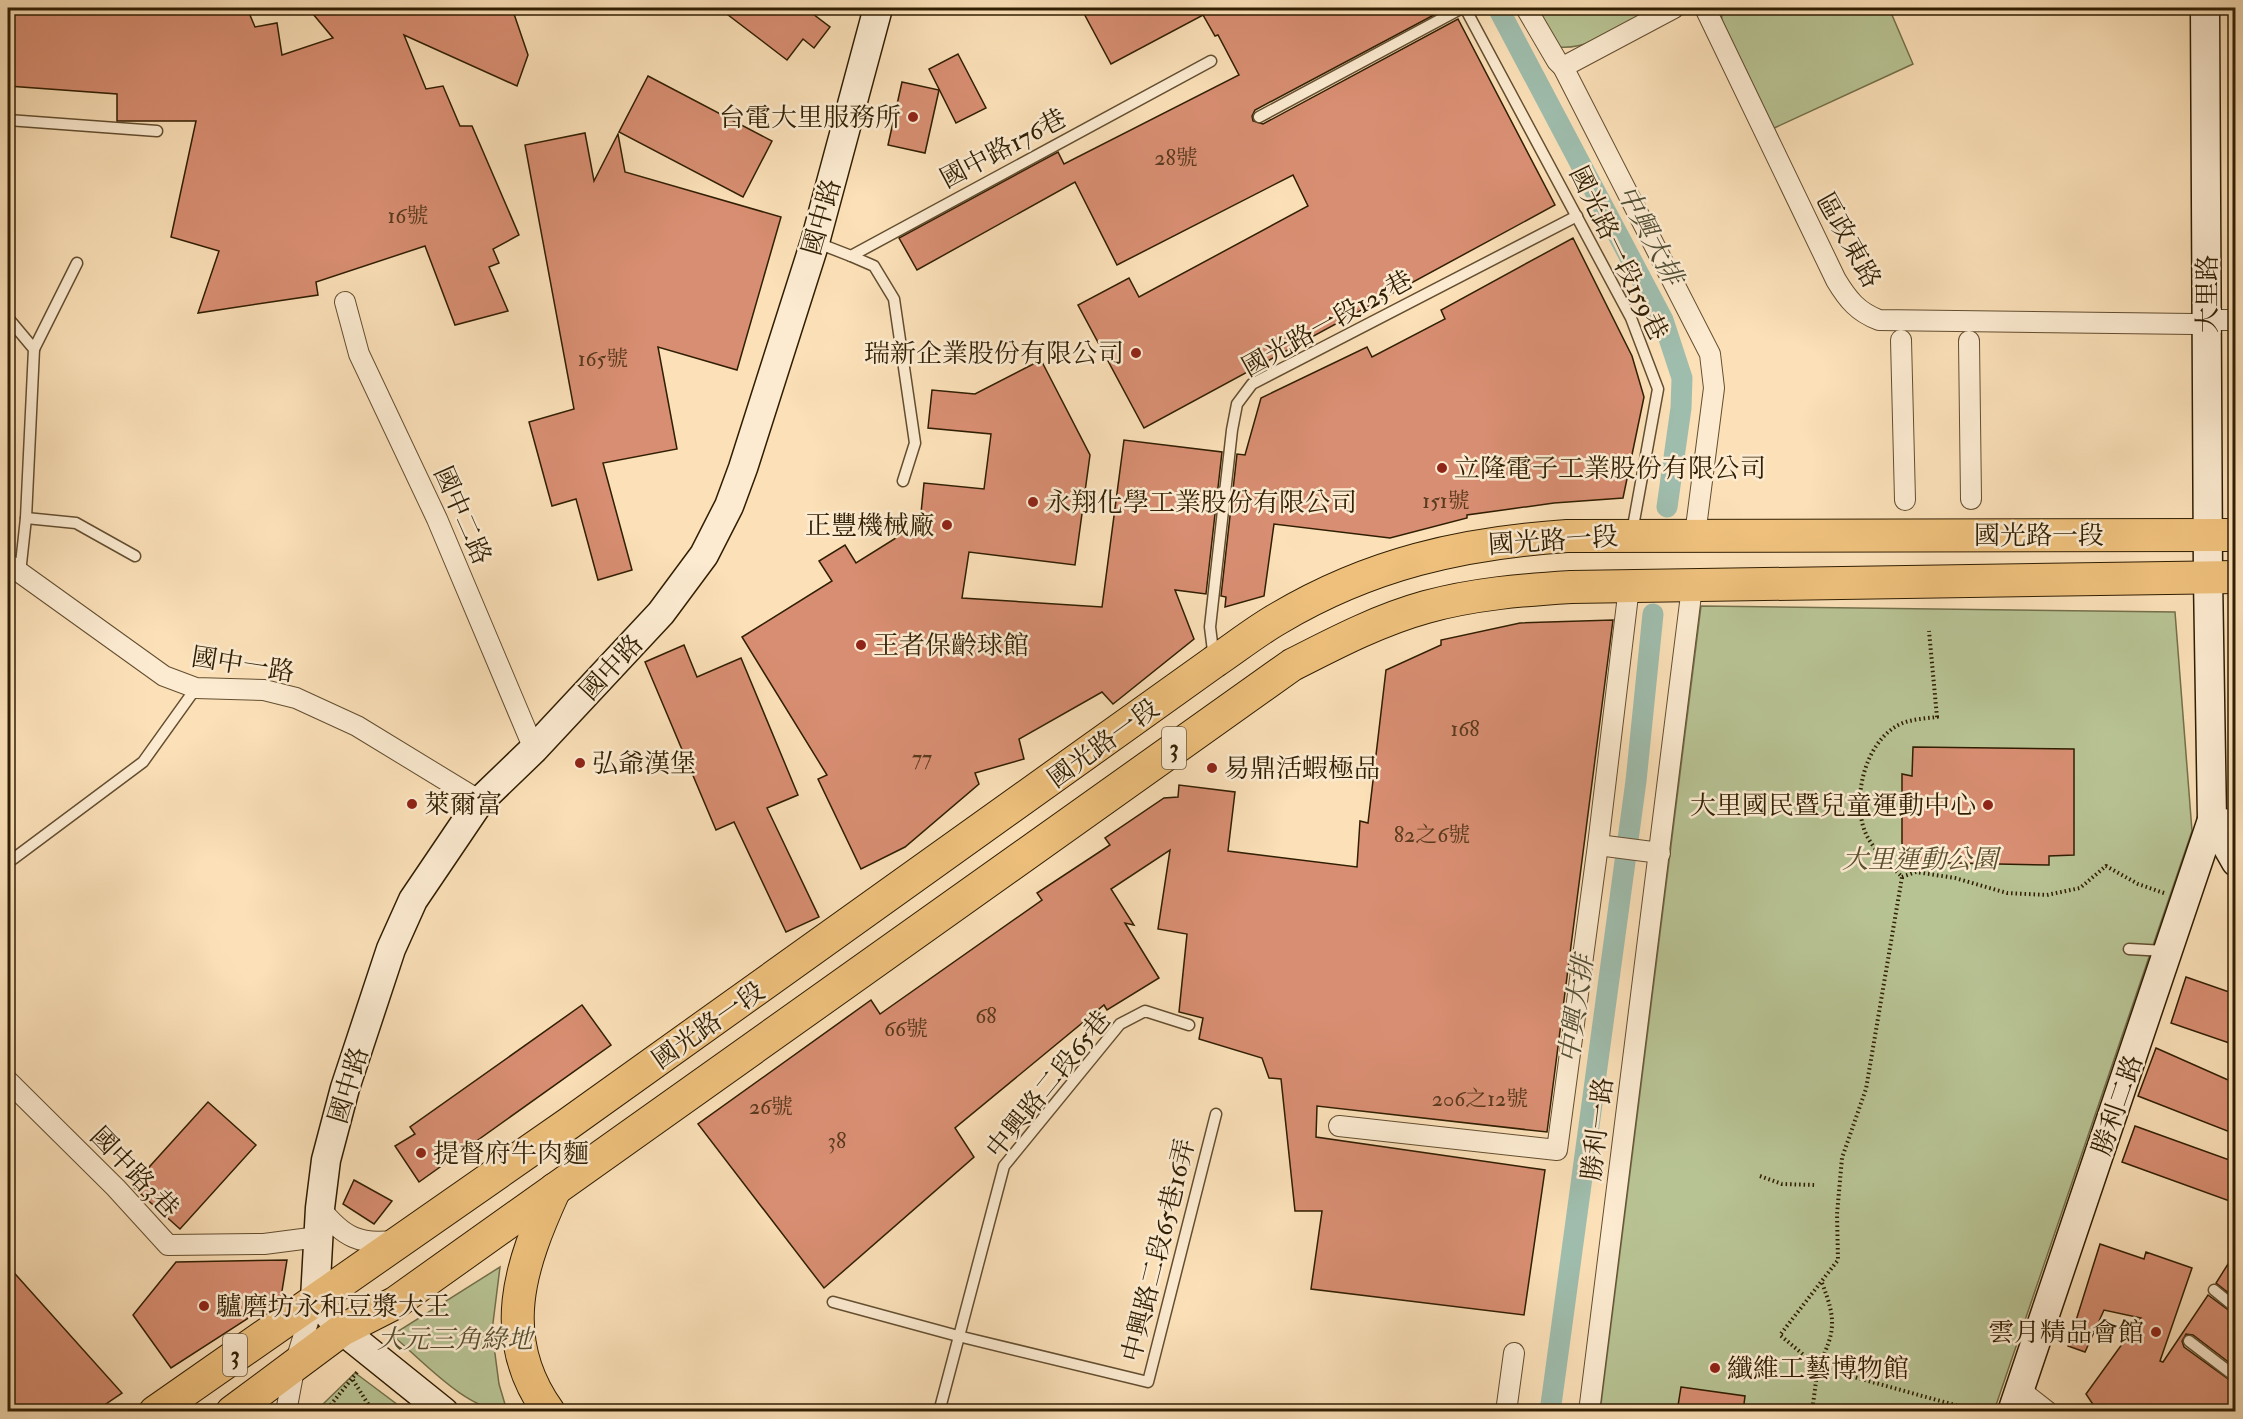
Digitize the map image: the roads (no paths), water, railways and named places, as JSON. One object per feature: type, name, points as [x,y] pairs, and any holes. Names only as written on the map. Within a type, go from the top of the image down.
[{"type":"main road","name":"國光路一段","points":[[155,1412],[578,1117],[1214,662],[1278,618],[1375,572],[1456,548],[1519,539],[1631,535],[2222,535]]},
{"type":"main road","name":"國光路一段","points":[[232,1412],[342,1330],[395,1303],[1292,665],[1382,622],[1452,601],[1524,590],[2222,577]]},
{"type":"main road","points":[[541,1405],[526,1367],[520,1344],[517,1307],[520,1279],[539,1224],[556,1189]]},
{"type":"street","name":"國中路","points":[[315,1299],[320,1208],[326,1160],[345,1088],[391,949],[413,900],[480,801],[534,749],[661,613],[704,555],[729,506],[740,477],[815,242],[878,8]]},
{"type":"street","points":[[1526,8],[1557,61],[1563,67],[1710,354],[1712,402],[1695,535]]},
{"type":"street","points":[[1563,67],[1674,8]]},
{"type":"street","name":"區政東路","points":[[1705,8],[1797,204],[1841,289],[1857,309],[1879,320],[2194,324],[2207,320],[2235,320]]},
{"type":"street","name":"大里路","points":[[2205,8],[2207,320],[2222,535],[2224,819],[2235,862]]},
{"type":"street","name":"國中二路","points":[[345,302],[359,354],[437,519],[534,749]]},
{"type":"street","points":[[1901,340],[1905,500]]},
{"type":"street","points":[[1969,341],[1971,499]]},
{"type":"street","name":"國中一路","points":[[14,569],[164,676],[196,688],[264,690],[296,698],[357,726],[480,801]]},
{"type":"street","name":"勝利一路","points":[[1339,1126],[1557,1150],[1598,845],[1629,587]]},
{"type":"street","name":"勝利一路","points":[[1589,1412],[1692,587]]},
{"type":"street","name":"勝利二路","points":[[2016,1400],[2168,951],[2224,819]]},
{"type":"street","points":[[1598,845],[1660,853]]},
{"type":"street","name":"國中路3巷","points":[[8,1081],[116,1188],[168,1245],[264,1244],[318,1237]]},
{"type":"street","points":[[320,1208],[334,1226],[357,1238],[374,1243],[400,1239]]},
{"type":"street","points":[[315,1299],[342,1330],[444,1412]]},
{"type":"street","points":[[286,1412],[295,1364],[315,1299]]},
{"type":"street","points":[[1506,1412],[1514,1353]]},
{"type":"street","points":[[2016,1400],[2048,1412]]},
{"type":"lane","points":[[1259,117],[1464,8]]},
{"type":"lane","name":"國光路一段159巷","points":[[1464,8],[1631,318],[1658,389],[1631,535]]},
{"type":"lane","name":"國中路176巷","points":[[851,256],[1211,61]]},
{"type":"lane","points":[[8,120],[157,131]]},
{"type":"lane","name":"國光路一段125巷","points":[[1214,662],[1210,627],[1232,430],[1237,404],[1252,384],[1577,216]]},
{"type":"lane","points":[[815,242],[874,266],[894,299],[915,443],[903,481]]},
{"type":"lane","points":[[14,569],[27,518],[34,349],[77,263]]},
{"type":"lane","points":[[8,318],[34,349]]},
{"type":"lane","points":[[27,518],[76,523],[135,556]]},
{"type":"lane","points":[[8,854],[13,859],[38,843],[142,762],[196,688]]},
{"type":"lane","points":[[2129,949],[2168,951]]},
{"type":"lane","name":"中興路二段65巷","points":[[939,1412],[1004,1166],[1120,1024],[1145,1011],[1189,1025]]},
{"type":"lane","name":"中興路二段65巷16弄","points":[[958,1336],[1148,1382],[1216,1114]]},
{"type":"lane","points":[[2214,1290],[2235,1308]]},
{"type":"lane","points":[[833,1302],[958,1336]]},
{"type":"lane","points":[[2189,1341],[2235,1377]]},
{"type":"waterway","name":"中興大排","points":[[1498,8],[1663,320],[1682,378],[1681,408],[1667,507]]},
{"type":"waterway","name":"中興大排","points":[[1550,1412],[1636,781],[1653,614]]},
{"type":"place","name":"台電大里服務所","points":[[913,117]]},
{"type":"place","name":"瑞新企業股份有限公司","points":[[1136,353]]},
{"type":"place","name":"立隆電子工業股份有限公司","points":[[1442,468]]},
{"type":"place","name":"永翔化學工業股份有限公司","points":[[1033,502]]},
{"type":"place","name":"正豐機械廠","points":[[947,525]]},
{"type":"place","name":"王者保齡球館","points":[[861,645]]},
{"type":"place","name":"弘爺漢堡","points":[[580,763]]},
{"type":"place","name":"易鼎活蝦極品","points":[[1212,768]]},
{"type":"place","name":"萊爾富","points":[[412,804]]},
{"type":"place","name":"大里國民暨兒童運動中心","points":[[1988,805]]},
{"type":"place","name":"提督府牛肉麵","points":[[421,1153]]},
{"type":"place","name":"驢磨坊永和豆漿大王","points":[[204,1306]]},
{"type":"place","name":"雲月精品會館","points":[[2156,1332]]},
{"type":"place","name":"纖維工藝博物館","points":[[1715,1368]]},
{"type":"park label","name":"大里運動公園","points":[[1920,859]]},
{"type":"park label","name":"大元三角綠地","points":[[455,1339]]}]
